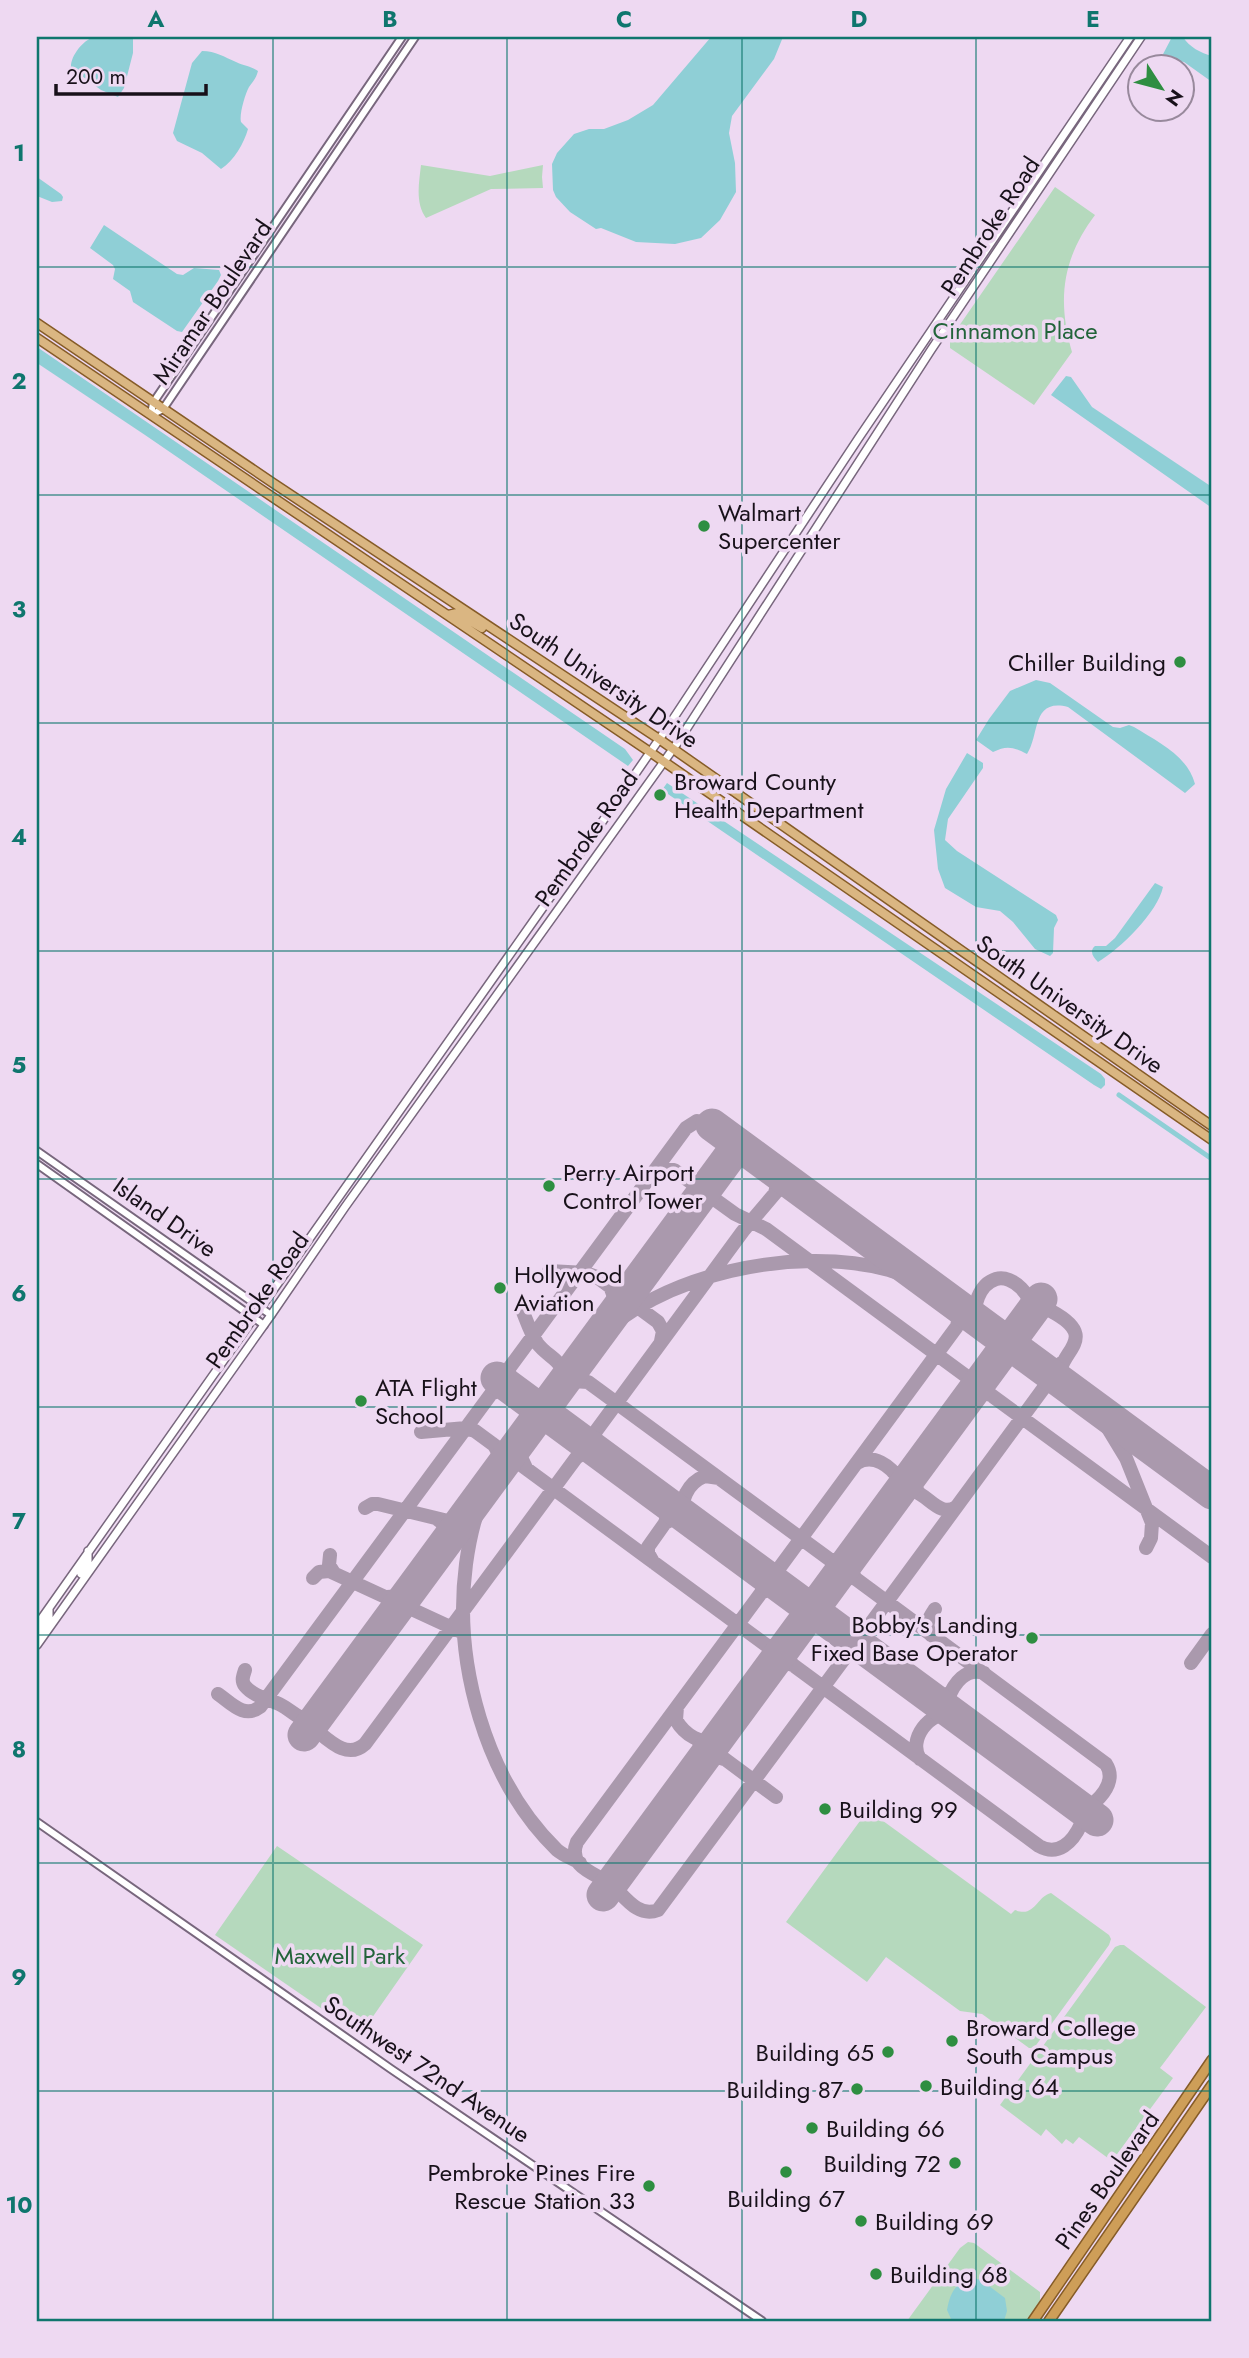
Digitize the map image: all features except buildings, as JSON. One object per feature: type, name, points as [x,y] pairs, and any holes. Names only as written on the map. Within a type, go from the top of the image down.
[{"type":"highway","name":"Pines Boulevard","points":[[1033,2321],[1212,2060]]},
{"type":"highway","name":"Pines Boulevard","points":[[1049,2321],[1212,2085]]},
{"type":"highway","points":[[1051,2295],[1056,2303],[1056,2311]]},
{"type":"main road","name":"Pembroke Road","points":[[37,1625],[659,739],[1130,37]]},
{"type":"main road","name":"Pembroke Road","points":[[37,1645],[360,1185],[673,749],[1037,189],[1141,37]]},
{"type":"main road","name":"South University Drive","points":[[37,323],[163,410],[659,739],[1212,1126]]},
{"type":"main road","name":"South University Drive","points":[[37,338],[650,752],[1212,1140]]},
{"type":"main road","points":[[843,461],[854,468]]},
{"type":"main road","points":[[447,615],[457,613],[516,648],[524,650]]},
{"type":"main road","points":[[57,1617],[61,1603],[88,1563],[88,1551]]},
{"type":"main road","points":[[37,1634],[49,1617],[49,1608]]},
{"type":"street","name":"Miramar Boulevard","points":[[151,415],[153,403],[402,37]]},
{"type":"street","name":"Miramar Boulevard","points":[[151,415],[163,410],[415,37]]},
{"type":"street","name":"Island Drive","points":[[37,1151],[271,1315]]},
{"type":"street","name":"Island Drive","points":[[37,1164],[264,1325]]},
{"type":"street","name":"Southwest 72nd Avenue","points":[[37,1822],[401,2077],[762,2321]]},
{"type":"green space","points":[[421,165],[490,176],[543,165],[543,188],[491,189],[426,218],[419,199]]},
{"type":"green space","name":"Cinnamon Place","points":[[1055,187],[1095,215],[1075,248],[1065,280],[1065,315],[1072,352],[1034,405],[950,348],[950,339]]},
{"type":"green space","points":[[868,1810],[1011,1914],[1015,1910],[1022,1912],[1031,1909],[1051,1893],[1109,1935],[1109,1945],[1034,2048],[1029,2048],[982,2014],[960,2011],[886,1957],[867,1982],[786,1922]]},
{"type":"green space","name":"Maxwell Park","points":[[277,1846],[423,1945],[360,2035],[215,1935]]},
{"type":"green space","points":[[1124,1945],[1206,2007],[1160,2068],[1173,2078],[1112,2161],[1079,2137],[1073,2144],[1066,2139],[1062,2144],[1046,2129],[1041,2136],[1000,2105],[1115,1947]]},
{"type":"green space","points":[[968,2242],[974,2243],[1040,2292],[1040,2301],[1027,2321],[907,2321],[960,2248]]},
{"type":"shaded area","points":[[93,37],[133,37],[133,53],[124,88],[118,97],[101,90],[71,68],[78,50]]},
{"type":"shaded area","points":[[711,37],[783,37],[774,59],[732,116],[729,133],[735,163],[736,192],[720,220],[701,238],[675,244],[636,242],[601,228],[596,229],[570,212],[553,190],[552,164],[557,153],[574,134],[589,129],[604,129],[628,120],[653,105]]},
{"type":"shaded area","points":[[1172,37],[1183,37],[1196,49],[1212,56],[1212,82],[1196,71],[1196,52],[1164,52]]},
{"type":"shaded area","points":[[202,51],[216,53],[258,71],[247,90],[242,110],[241,122],[248,129],[234,157],[221,169],[202,153],[177,141],[173,133],[192,63]]},
{"type":"shaded area","points":[[37,177],[61,194],[62,201],[52,202],[37,196]]},
{"type":"shaded area","points":[[104,225],[177,274],[183,275],[194,268],[219,270],[221,275],[218,281],[182,332],[133,302],[130,291],[113,279],[113,265],[90,248]]},
{"type":"shaded area","points":[[37,347],[625,749],[633,760],[628,766],[37,363]]},
{"type":"shaded area","points":[[1066,376],[1071,377],[1092,407],[1212,487],[1212,508],[1051,395]]},
{"type":"shaded area","points":[[1036,680],[1050,683],[1113,727],[1129,725],[1162,744],[1179,757],[1195,784],[1185,793],[1068,707],[1056,706],[1042,713],[1027,754],[1010,748],[993,752],[976,740],[1010,691]]},
{"type":"shaded area","points":[[967,753],[983,763],[983,768],[948,819],[945,840],[957,851],[1056,915],[1058,920],[1054,928],[1053,953],[1050,956],[1035,949],[1013,922],[1000,911],[976,907],[945,888],[938,869],[934,830],[946,789]]},
{"type":"shaded area","points":[[667,783],[1101,1074],[1105,1085],[1101,1089],[1094,1085],[662,790]]},
{"type":"shaded area","points":[[1155,883],[1163,887],[1154,907],[1127,939],[1098,962],[1092,954],[1093,948],[1106,946],[1115,938]]},
{"type":"shaded area","points":[[968,2277],[981,2280],[1005,2298],[1007,2311],[1004,2321],[952,2321],[947,2310],[950,2299],[956,2287]]},
{"type":"waterway","points":[[1119,1095],[1212,1159]]},
{"type":"taxiway","points":[[512,1390],[507,1380],[510,1367],[686,1128],[697,1121],[712,1125]]},
{"type":"taxiway","points":[[767,1166],[779,1179],[775,1193]]},
{"type":"taxiway","points":[[652,1175],[664,1168],[674,1170],[735,1214],[766,1229],[966,1376],[971,1386],[969,1397],[978,1392],[991,1395],[1212,1557]]},
{"type":"taxiway","points":[[311,1726],[344,1749],[358,1749],[365,1744],[576,1458],[585,1452],[597,1452],[593,1441],[596,1431],[743,1231],[777,1191],[793,1185]]},
{"type":"taxiway","points":[[591,1344],[620,1319],[653,1299],[691,1283],[731,1271],[772,1264],[813,1261],[852,1263],[895,1272],[938,1292]]},
{"type":"taxiway","points":[[549,1271],[586,1273],[597,1277],[658,1322],[663,1331],[661,1341]]},
{"type":"taxiway","points":[[979,1321],[976,1316],[976,1303],[981,1291],[990,1282],[1003,1278],[1016,1283],[1026,1294],[1031,1307],[1030,1314]]},
{"type":"taxiway","points":[[610,1286],[616,1302],[610,1319]]},
{"type":"taxiway","points":[[954,1303],[960,1314],[957,1326]]},
{"type":"taxiway","points":[[1030,1314],[1040,1309],[1048,1310],[1067,1322],[1075,1331],[1072,1348],[1062,1365],[1061,1374],[1065,1385]]},
{"type":"taxiway","points":[[421,1432],[466,1428],[475,1431],[766,1645],[776,1648],[787,1644],[787,1657],[793,1665],[1039,1846],[1059,1849],[1074,1837],[1083,1813],[1106,1789],[1110,1774],[1106,1764],[856,1579],[850,1570],[850,1559],[840,1562],[829,1559],[588,1382],[572,1381],[559,1389],[562,1379],[560,1366],[537,1343],[523,1312]]},
{"type":"taxiway","points":[[869,1653],[857,1650],[847,1655],[658,1910],[651,1912],[638,1909],[612,1885],[580,1865],[576,1859],[577,1842],[761,1593],[764,1584],[760,1572],[771,1573],[780,1567],[958,1325],[968,1320],[979,1321]]},
{"type":"taxiway","points":[[1041,1367],[1053,1369],[1063,1362]]},
{"type":"taxiway","points":[[869,1653],[863,1642],[866,1630],[1043,1389],[1051,1383],[1065,1385]]},
{"type":"taxiway","points":[[218,1694],[243,1711],[260,1707],[491,1394],[502,1388],[512,1390]]},
{"type":"taxiway","points":[[1073,1391],[1106,1425],[1126,1458],[1152,1523],[1151,1538],[1146,1548]]},
{"type":"taxiway","points":[[524,1436],[519,1453],[526,1468]]},
{"type":"taxiway","points":[[493,1444],[498,1453],[499,1464],[477,1513],[466,1564],[463,1602],[470,1679],[493,1755],[511,1790],[532,1822],[557,1850],[580,1863]]},
{"type":"taxiway","points":[[857,1463],[869,1459],[881,1462],[899,1480],[898,1494]]},
{"type":"taxiway","points":[[893,1472],[903,1475],[914,1472],[913,1485],[919,1493]]},
{"type":"taxiway","points":[[686,1518],[684,1499],[694,1483],[705,1476],[719,1478]]},
{"type":"taxiway","points":[[898,1494],[914,1491],[941,1509],[956,1507]]},
{"type":"taxiway","points":[[663,1501],[668,1513],[665,1523]]},
{"type":"taxiway","points":[[365,1508],[378,1504],[448,1521],[459,1518],[470,1510]]},
{"type":"taxiway","points":[[653,1562],[648,1547],[665,1523],[676,1517],[686,1518]]},
{"type":"taxiway","points":[[437,1519],[446,1530],[444,1545]]},
{"type":"taxiway","points":[[330,1555],[329,1565],[334,1573]]},
{"type":"taxiway","points":[[761,1593],[772,1587],[781,1588],[777,1578],[780,1567]]},
{"type":"taxiway","points":[[313,1578],[319,1572],[329,1571],[459,1631]]},
{"type":"taxiway","points":[[834,1580],[846,1576],[856,1579]]},
{"type":"taxiway","points":[[387,1597],[401,1596],[415,1584]]},
{"type":"taxiway","points":[[931,1635],[928,1625],[935,1609]]},
{"type":"taxiway","points":[[844,1634],[856,1636],[866,1630]]},
{"type":"taxiway","points":[[1191,1663],[1212,1634]]},
{"type":"taxiway","points":[[771,1667],[781,1662],[793,1665]]},
{"type":"taxiway","points":[[245,1670],[244,1684],[249,1690],[299,1717],[311,1721],[322,1710]]},
{"type":"taxiway","points":[[920,1759],[916,1743],[923,1728],[936,1717],[952,1714],[948,1699],[954,1687],[966,1674],[984,1673]]},
{"type":"taxiway","points":[[929,1697],[940,1699],[951,1692]]},
{"type":"taxiway","points":[[677,1707],[676,1720],[684,1730],[700,1740],[718,1738],[717,1748],[722,1757],[776,1797]]},
{"type":"taxiway","points":[[697,1739],[703,1748],[702,1760],[714,1756],[724,1759]]},
{"type":"runway","points":[[712,1125],[1212,1493]]},
{"type":"runway","points":[[304,1735],[738,1145]]},
{"type":"runway","points":[[603,1895],[1041,1299]]},
{"type":"runway","points":[[497,1378],[1097,1820]]},
{"type":"place","name":"Walmart Supercenter","points":[[704,526]]},
{"type":"place","name":"Chiller Building","points":[[1180,662]]},
{"type":"place","name":"Broward County Health Department","points":[[660,795]]},
{"type":"place","name":"Perry Airport Control Tower","points":[[549,1186]]},
{"type":"place","name":"Hollywood Aviation","points":[[500,1288]]},
{"type":"place","name":"ATA Flight School","points":[[361,1401]]},
{"type":"place","name":"Bobby's Landing Fixed Base Operator","points":[[1032,1638]]},
{"type":"place","name":"Building 99","points":[[825,1809]]},
{"type":"place","name":"Broward College South Campus","points":[[952,2041]]},
{"type":"place","name":"Building 65","points":[[888,2052]]},
{"type":"place","name":"Building 64","points":[[926,2086]]},
{"type":"place","name":"Building 87","points":[[857,2089]]},
{"type":"place","name":"Building 66","points":[[812,2128]]},
{"type":"place","name":"Building 72","points":[[955,2163]]},
{"type":"place","name":"Building 67","points":[[786,2172]]},
{"type":"place","name":"Pembroke Pines Fire Rescue Station 33","points":[[649,2186]]},
{"type":"place","name":"Building 69","points":[[861,2221]]},
{"type":"place","name":"Building 68","points":[[876,2274]]}]
